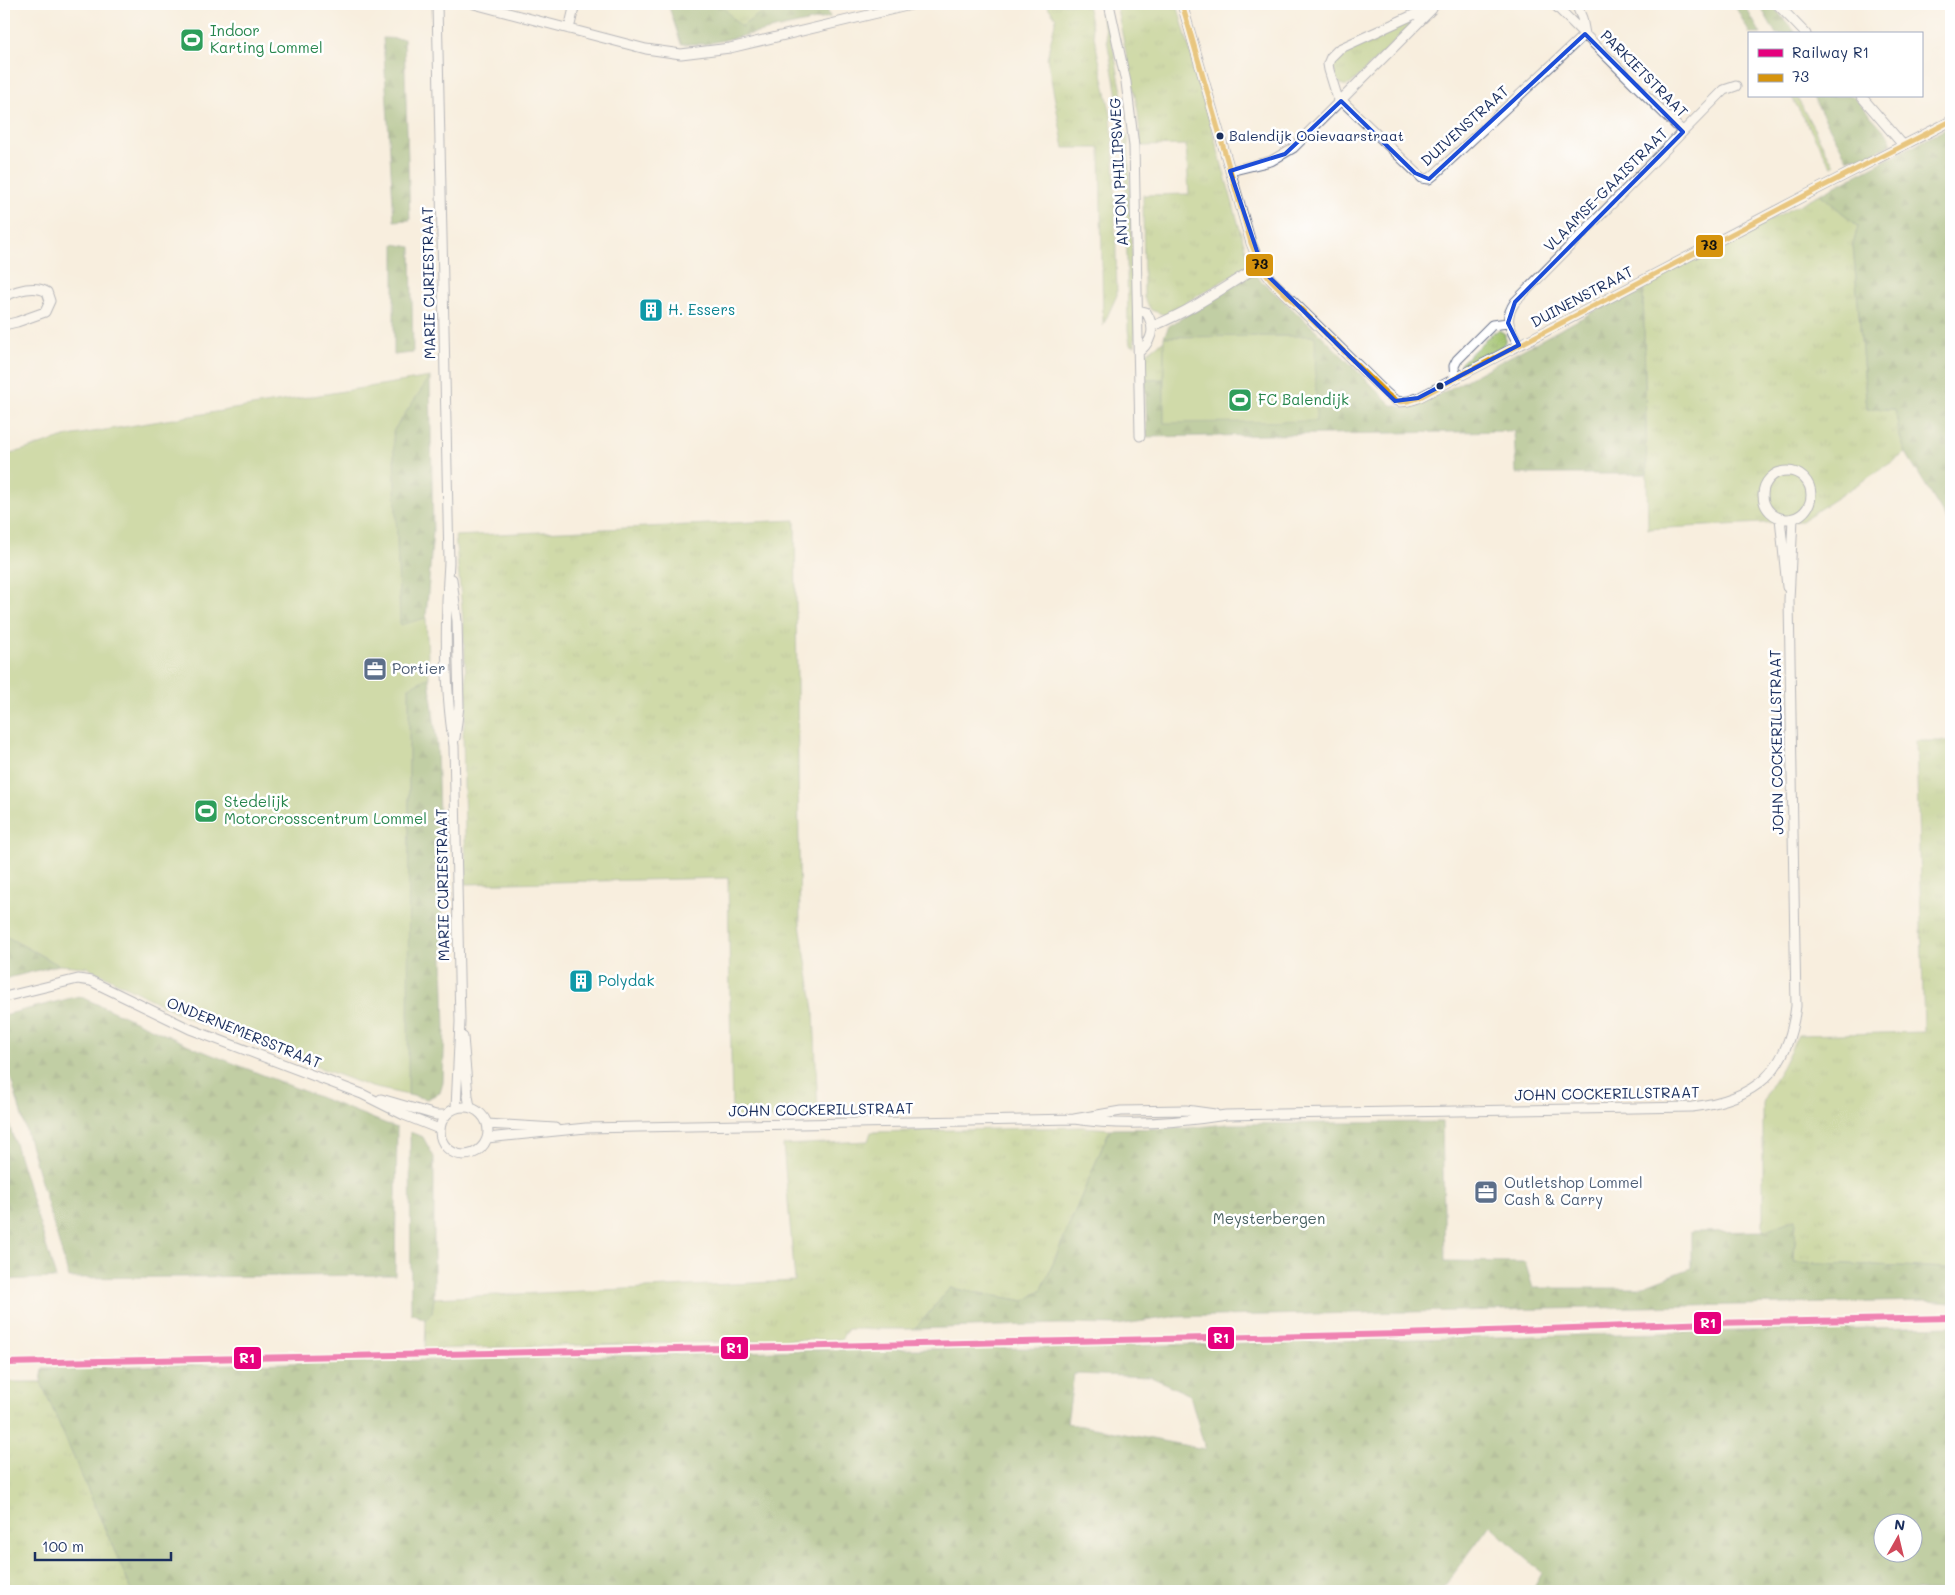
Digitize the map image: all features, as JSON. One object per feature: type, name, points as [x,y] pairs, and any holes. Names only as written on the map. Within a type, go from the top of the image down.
[{"type":"street","name":"MARIE CURIESTRAAT","points":[[437,4],[449,562],[446,621],[447,698],[454,746],[460,1022]]},
{"type":"street","points":[[474,4],[646,49],[681,54],[730,48],[915,4]]},
{"type":"street","points":[[569,29],[575,4]]},
{"type":"street","name":"ANTON PHILIPSWEG","points":[[1109,4],[1131,114],[1136,179],[1140,436]]},
{"type":"street","name":"DUINENSTRAAT","points":[[1182,4],[1251,243],[1260,265],[1271,280],[1395,401],[1406,403],[1903,145],[1951,122]]},
{"type":"street","points":[[1230,171],[1271,161],[1293,148],[1437,4]]},
{"type":"street","points":[[1341,101],[1337,96],[1328,70],[1328,64],[1334,53],[1437,4]]},
{"type":"street","name":"PARKIETSTRAAT","points":[[1554,4],[1683,132]]},
{"type":"street","name":"PARKIETSTRAAT","points":[[1576,4],[1582,18],[1585,34]]},
{"type":"street","points":[[1777,4],[1804,32]]},
{"type":"street","name":"DUIVENSTRAAT","points":[[1341,101],[1415,173],[1422,178],[1429,179],[1585,34]]},
{"type":"street","name":"VLAAMSE-GAAISTRAAT","points":[[1508,323],[1509,314],[1515,302],[1724,90],[1736,86]]},
{"type":"street","points":[[1862,98],[1903,145]]},
{"type":"street","points":[[1153,326],[1198,303],[1260,265]]},
{"type":"street","points":[[4,296],[24,289],[36,288],[46,292],[50,301],[45,312],[4,325]]},
{"type":"street","points":[[1138,310],[1146,312],[1153,326],[1149,342],[1139,352]]},
{"type":"street","points":[[1454,379],[1454,366],[1457,360],[1492,326],[1508,323],[1519,345]]},
{"type":"street","points":[[1789,471],[1797,473],[1804,478],[1811,492],[1807,508],[1803,513],[1793,518],[1780,518],[1768,509],[1764,502],[1764,487],[1774,475],[1789,471]]},
{"type":"street","name":"JOHN COCKERILLSTRAAT","points":[[1780,518],[1784,572],[1789,600]]},
{"type":"street","name":"JOHN COCKERILLSTRAAT","points":[[487,1124],[567,1129],[1074,1119],[1121,1111],[1186,1110],[1226,1115],[1692,1107],[1731,1100],[1762,1082],[1773,1069],[1789,1039],[1796,1006],[1789,600],[1793,518]]},
{"type":"street","name":"ONDERNEMERSSTRAAT","points":[[4,997],[84,979],[198,1033],[362,1094],[436,1115],[445,1115]]},
{"type":"street","points":[[460,1022],[470,1107]]},
{"type":"street","points":[[456,1108],[460,1022]]},
{"type":"street","name":"ONDERNEMERSSTRAAT","points":[[362,1094],[439,1129]]},
{"type":"street","points":[[470,1107],[484,1116],[487,1124],[487,1138],[478,1150],[463,1155],[449,1150],[440,1137],[439,1129],[445,1115],[456,1108],[470,1107]]},
{"type":"street","name":"JOHN COCKERILLSTRAAT","points":[[487,1138],[567,1129]]},
{"type":"highlighted area","points":[[1585,34],[1683,132],[1515,302],[1508,323],[1519,345],[1418,398],[1395,401],[1264,272],[1230,171],[1285,154],[1341,101],[1415,173],[1429,179]]},
{"type":"green space","points":[[668,4],[720,4],[741,27],[773,4],[825,4],[830,17],[706,44],[681,44]]},
{"type":"green space","points":[[720,4],[773,4],[741,27]]},
{"type":"green space","points":[[1046,4],[1087,4],[1111,115],[1117,295],[1103,326],[1100,148],[1064,148],[1047,58],[1056,18]]},
{"type":"green space","points":[[1116,4],[1177,4],[1250,265],[1165,315],[1151,310],[1144,298],[1143,195],[1189,194],[1186,145],[1141,146],[1138,111]]},
{"type":"green space","points":[[1734,4],[1744,4],[1760,32],[1749,32]]},
{"type":"green space","points":[[1759,4],[1771,4],[1795,32],[1775,32]]},
{"type":"green space","points":[[1100,13],[1106,13],[1124,102],[1118,102],[1105,29]]},
{"type":"green space","points":[[1407,21],[1412,24],[1351,84],[1343,85],[1340,83],[1333,63],[1340,52]]},
{"type":"green space","points":[[383,38],[404,39],[410,220],[394,221]]},
{"type":"green space","points":[[1792,98],[1797,98],[1834,165],[1831,166]]},
{"type":"green space","points":[[1813,98],[1855,98],[1889,136],[1892,144],[1859,160],[1853,157],[1847,159]]},
{"type":"green space","points":[[1951,126],[1951,527],[1906,453],[1900,437],[1895,409],[1867,409],[1853,245],[1858,226],[1820,194]]},
{"type":"green space","points":[[1125,135],[1128,135],[1135,346],[1130,345],[1128,330]]},
{"type":"green space","points":[[1820,194],[1858,226],[1853,245],[1867,409],[1895,409],[1900,437],[1906,453],[1801,521],[1648,529],[1643,285]]},
{"type":"green space","points":[[394,244],[411,247],[413,353],[394,355]]},
{"type":"green space","points":[[1253,273],[1318,332],[1392,405],[1405,407],[1438,395],[1643,285],[1647,474],[1516,474],[1514,431],[1147,437],[1145,380],[1164,379],[1164,423],[1314,336],[1164,337],[1169,326]]},
{"type":"green space","points":[[1499,330],[1505,334],[1505,342],[1502,346],[1462,369],[1459,368],[1461,363],[1493,333]]},
{"type":"green space","name":"FC Balendijk","points":[[1315,336],[1316,421],[1164,423],[1164,337]]},
{"type":"green space","points":[[1164,340],[1164,379],[1145,380],[1145,354]]},
{"type":"green space","points":[[430,377],[433,531],[426,618],[400,626],[393,431]]},
{"type":"green space","name":"Stedelijk Motorcrosscentrum Lommel","points":[[430,377],[393,431],[400,625],[426,618],[429,677],[409,687],[408,1095],[371,1087],[198,1023],[87,967],[59,965],[4,935],[4,456],[68,436]]},
{"type":"green space","points":[[795,520],[800,924],[814,1009],[818,1117],[732,1119],[728,878],[466,884],[463,733],[467,702],[463,620],[455,536]]},
{"type":"green space","points":[[429,677],[437,745],[445,1028],[443,1083],[440,1093],[427,1099],[408,1095],[409,686]]},
{"type":"green space","points":[[1916,741],[1951,741],[1951,1268],[1794,1262],[1796,1219],[1763,1231],[1763,1103],[1768,1090],[1798,1035],[1924,1032]]},
{"type":"green space","points":[[4,935],[59,965],[4,979]]},
{"type":"green space","points":[[79,996],[200,1050],[397,1128],[395,1275],[69,1278],[4,1055],[4,1015]]},
{"type":"green space","points":[[4,1107],[56,1278],[4,1280]]},
{"type":"green space","name":"Meysterbergen","points":[[1442,1122],[1445,1261],[1525,1262],[1533,1288],[1638,1288],[1691,1268],[1691,1232],[1763,1231],[1796,1219],[1794,1262],[1951,1268],[1951,1303],[1925,1301],[1172,1317],[1117,1325],[1060,1324],[915,1329],[950,1288],[1025,1301],[1042,1289],[1110,1129],[1188,1128],[1227,1124]]},
{"type":"green space","points":[[1082,1127],[1110,1129],[1042,1289],[1025,1301],[950,1288],[915,1329],[848,1329],[841,1339],[425,1349],[426,1320],[432,1312],[434,1298],[795,1281],[783,1145],[868,1141],[871,1132]]},
{"type":"green space","points":[[410,1132],[423,1137],[434,1157],[434,1298],[432,1312],[426,1320],[411,1313]]},
{"type":"green space","points":[[1951,1326],[1951,1591],[1532,1591],[1542,1573],[1490,1525],[1441,1591],[132,1591],[41,1382],[43,1368],[541,1358],[808,1350],[1041,1348]],"holes":[[[1074,1374],[1151,1377],[1190,1395],[1205,1449],[1067,1423]]]},
{"type":"green space","points":[[4,1382],[41,1382],[132,1591],[4,1591]]},
{"type":"rail line","name":"R1","points":[[4,1363],[1403,1334],[1712,1323],[1951,1318]]},
{"type":"transit line","name":"73","points":[[1182,4],[1251,243],[1260,265],[1271,280],[1387,394],[1395,400],[1402,402],[1418,398],[1951,121]]},
{"type":"place","name":"Indoor Karting Lommel","points":[[192,40]]},
{"type":"place","name":"Balendijk Ooievaarstraat","points":[[1220,136]]},
{"type":"place","name":"H. Essers","points":[[651,310]]},
{"type":"place","name":"FC Balendijk","points":[[1240,400]]},
{"type":"place","name":"Portier","points":[[375,669]]},
{"type":"place","name":"Stedelijk Motorcrosscentrum Lommel","points":[[206,811]]},
{"type":"place","name":"Polydak","points":[[581,981]]},
{"type":"place","name":"Outletshop Lommel Cash & Carry","points":[[1486,1192]]}]
